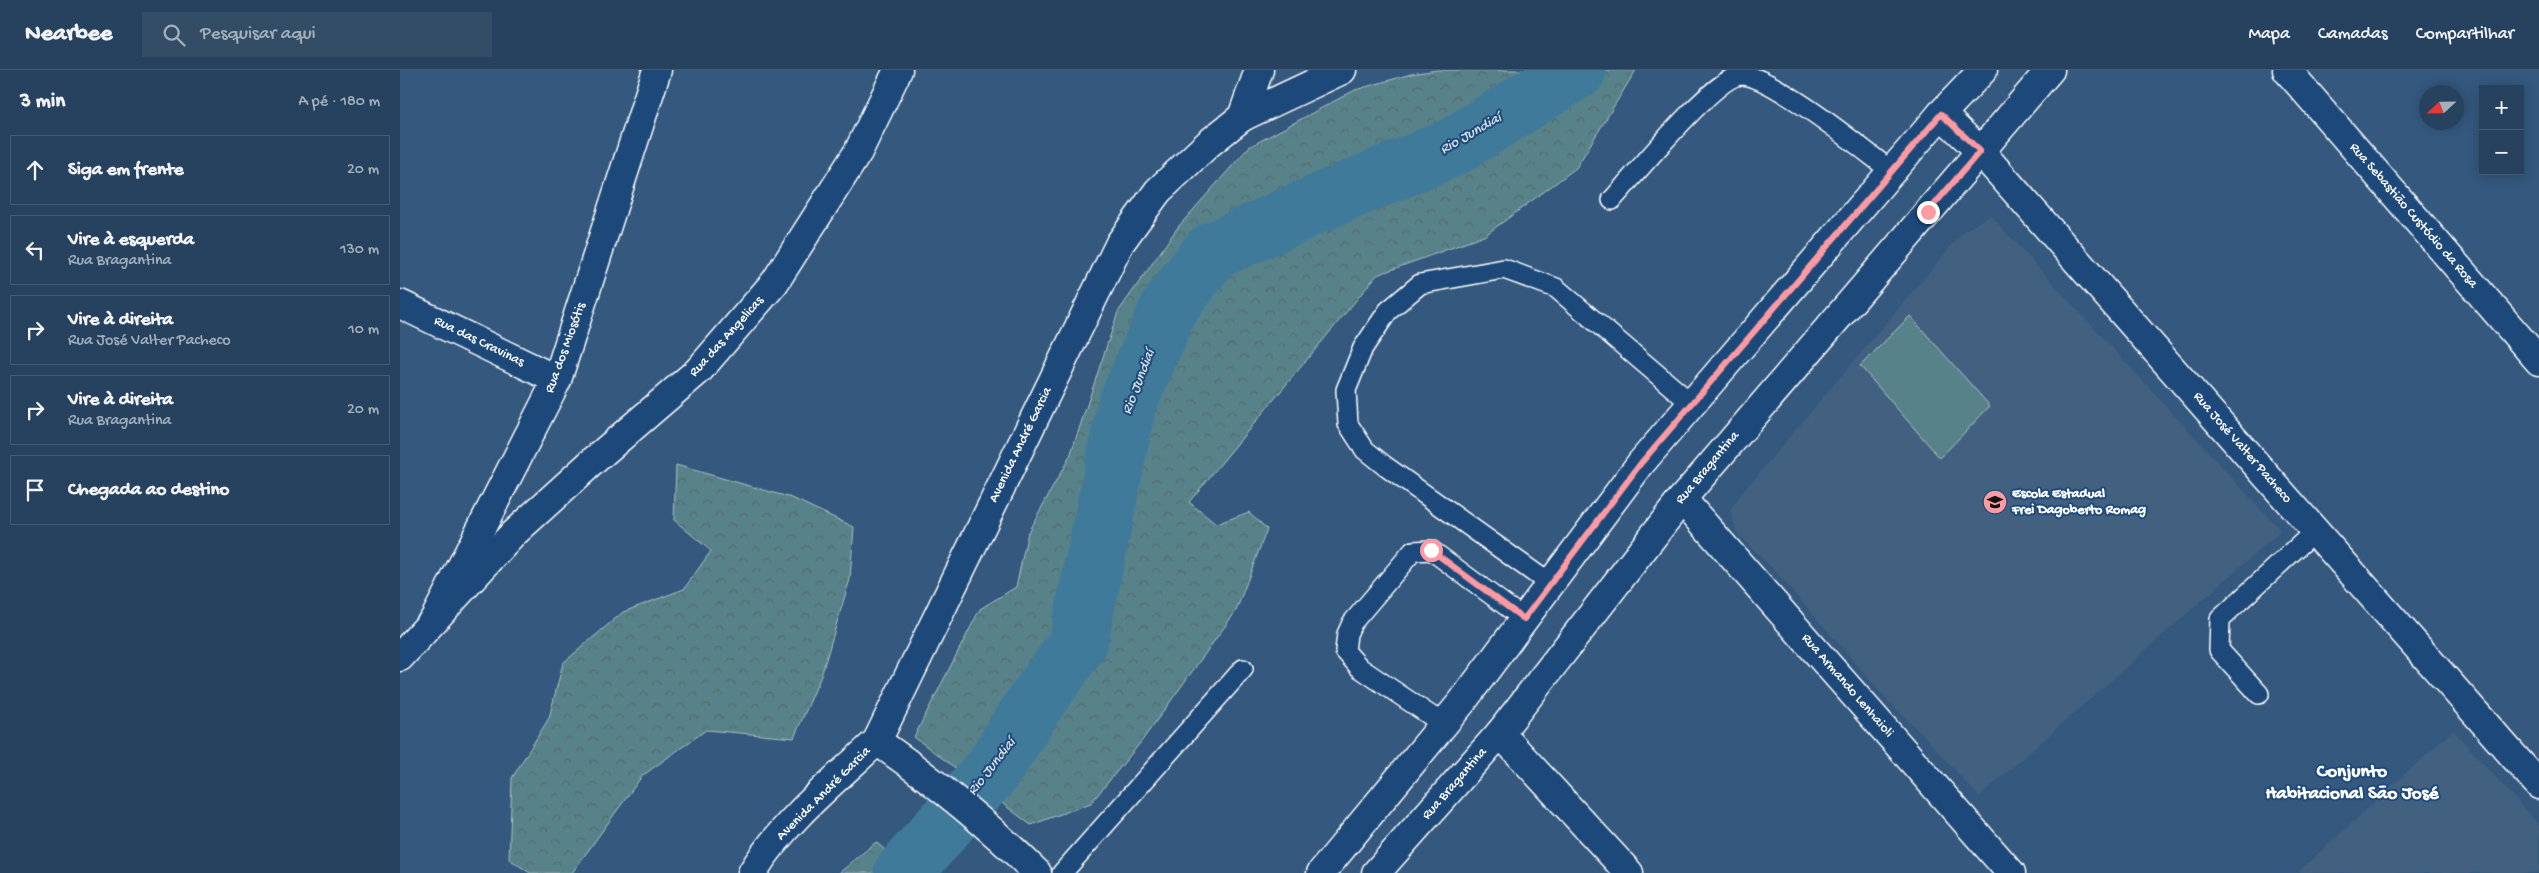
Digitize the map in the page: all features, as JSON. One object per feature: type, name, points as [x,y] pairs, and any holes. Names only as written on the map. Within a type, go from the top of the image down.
[{"type":"street","name":"Rua dos Miosótis","points":[[400,657],[434,620],[557,380],[657,70]]},
{"type":"street","name":"Rua das Angelicas","points":[[434,620],[514,533],[591,463],[700,370],[775,282],[858,152],[898,70]]},
{"type":"street","points":[[1242,117],[1259,70]]},
{"type":"street","name":"Avenida André Garcia","points":[[752,873],[762,857],[818,796],[877,741],[1120,243],[1158,192],[1208,144],[1242,117],[1342,70]]},
{"type":"street","points":[[1321,873],[1443,724],[1641,463],[1891,171],[1983,70]]},
{"type":"street","name":"Rua Bragantina","points":[[1376,873],[1500,733],[1682,498],[2050,70]]},
{"type":"street","name":"Rua Sebastião Custódio da Rosa","points":[[2287,70],[2539,361]]},
{"type":"street","name":"Rua José Valter Pacheco","points":[[1941,114],[1980,151],[2539,785]]},
{"type":"street","name":"Rua das Cravinas","points":[[400,304],[557,380]]},
{"type":"street","name":"Rua Armando Lenhaioli","points":[[1682,498],[2012,873]]},
{"type":"street","points":[[1500,733],[1629,873]]},
{"type":"street","points":[[877,741],[925,774],[1011,847],[1037,873]]},
{"type":"lane","points":[[1612,200],[1700,103],[1724,82],[1741,75],[1765,81],[1846,136],[1891,171]]},
{"type":"lane","points":[[1550,584],[1385,466],[1365,450],[1348,424],[1346,390],[1363,348],[1388,311],[1420,284],[1504,269],[1556,288],[1692,404]]},
{"type":"lane","points":[[2259,694],[2219,650],[2220,619],[2315,531]]},
{"type":"lane","points":[[1443,724],[1360,668],[1350,657],[1345,651],[1346,634],[1352,623],[1413,551],[1431,550],[1524,619]]},
{"type":"lane","points":[[1062,873],[1243,669]]},
{"type":"shaded area","name":"Escola Estadual Frei Dagoberto Romag","points":[[1990,215],[2281,531],[1979,797],[1924,736],[1890,703],[1775,571],[1738,535],[1730,511],[1742,493],[1964,231]]},
{"type":"shaded area","points":[[2453,730],[2539,825],[2539,873],[2301,873],[2299,871]]},
{"type":"green space","points":[[1437,70],[1636,70],[1576,168],[1484,236],[1377,275],[1189,502],[1216,524],[1249,512],[1267,529],[1236,611],[1141,742],[1091,803],[1031,825],[914,737],[980,609],[1016,587],[1028,532],[1070,456],[1118,312],[1178,227],[1249,147],[1355,90],[1411,74]]},
{"type":"green space","points":[[1910,316],[1990,406],[1940,458],[1860,366]]},
{"type":"green space","points":[[676,465],[792,498],[854,527],[850,579],[821,676],[794,738],[706,730],[642,776],[572,873],[530,873],[509,859],[512,778],[549,718],[563,663],[623,612],[684,589],[711,551],[674,520]]},
{"type":"green space","points":[[876,842],[911,873],[839,873]]},
{"type":"waterway","name":"Rio Jundiaí","points":[[903,873],[994,768],[1031,709],[1078,643],[1127,404],[1169,308],[1211,252],[1317,204],[1453,147],[1577,70]]},
{"type":"place","name":"Escola Estadual Frei Dagoberto Romag","points":[[1995,502]]},
{"type":"district","name":"Conjunto Habitacional São José","points":[[2352,783]]},
{"type":"route","points":[[1431,550],[1524,619],[1641,463],[1941,114],[1980,151],[1928,212]]}]
